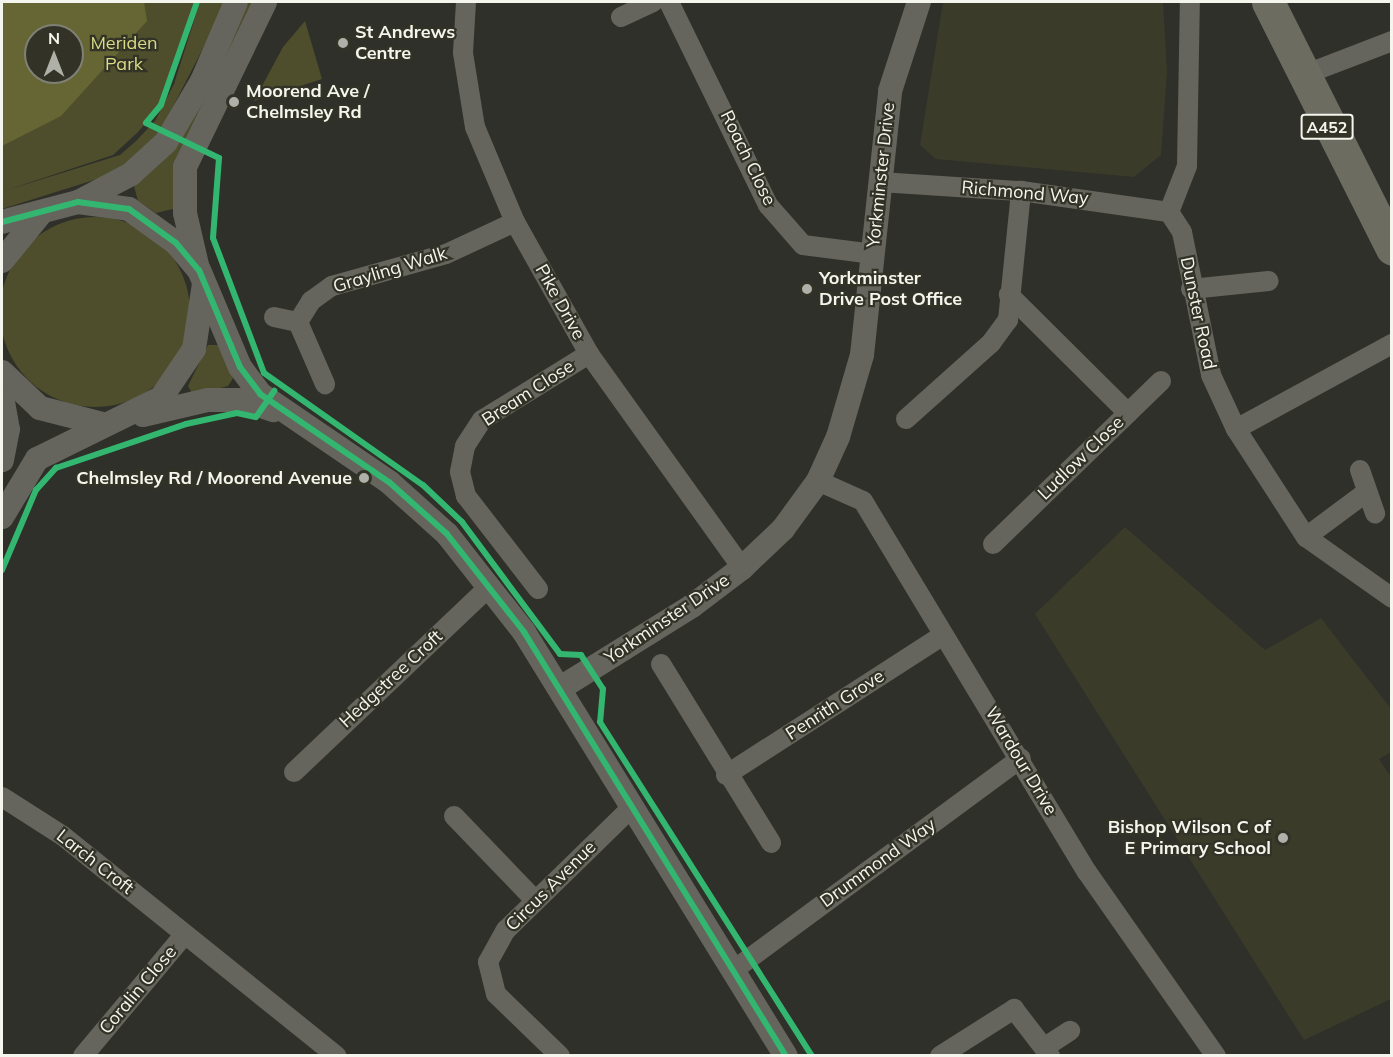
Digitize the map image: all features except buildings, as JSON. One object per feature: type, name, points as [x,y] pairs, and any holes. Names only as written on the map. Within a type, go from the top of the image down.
[{"type":"highway","name":"A452","points":[[1268,2],[1392,249]]},
{"type":"highway","name":"A452","points":[[1282,2],[1314,71],[1392,210]]},
{"type":"street","points":[[2,222],[78,202],[131,174],[165,141],[202,81],[236,2]]},
{"type":"street","points":[[265,2],[185,167],[185,213],[202,277],[240,367],[260,394],[389,482],[447,534],[562,687],[632,807],[735,969],[786,1056]]},
{"type":"street","name":"Pike Drive","points":[[466,2],[463,53],[475,127],[515,222],[589,354],[742,568]]},
{"type":"street","points":[[621,17],[653,2]]},
{"type":"street","name":"Roach Close","points":[[669,2],[768,205],[803,245],[873,254]]},
{"type":"street","name":"Yorkminster Drive","points":[[562,687],[658,629],[742,568],[783,529],[818,481],[851,398],[873,254],[890,91],[919,2]]},
{"type":"street","points":[[1169,212],[1187,166],[1190,2]]},
{"type":"street","points":[[1314,71],[1392,41]]},
{"type":"street","name":"Richmond Way","points":[[880,182],[1021,191],[1169,212]]},
{"type":"street","points":[[906,419],[991,343],[1008,320],[1021,191]]},
{"type":"street","points":[[2,517],[37,459],[161,398],[185,366],[199,329],[202,277],[148,220],[129,209],[78,202]]},
{"type":"street","points":[[2,261],[42,212]]},
{"type":"street","name":"Dunster Road","points":[[1169,212],[1182,232],[1191,290],[1211,375],[1236,429],[1306,537],[1392,598]]},
{"type":"street","name":"Grayling Walk","points":[[298,322],[311,301],[332,286],[446,254],[515,222]]},
{"type":"street","points":[[1191,290],[1269,281]]},
{"type":"street","name":"Ludlow Close","points":[[993,544],[1128,413],[1009,295]]},
{"type":"street","points":[[274,317],[298,322],[326,384]]},
{"type":"street","points":[[1236,429],[1392,344]]},
{"type":"street","name":"Bream Close","points":[[538,589],[466,496],[460,472],[465,446],[482,420],[589,354]]},
{"type":"street","points":[[2,372],[40,408],[112,421],[208,400],[244,400],[292,418]]},
{"type":"street","points":[[1128,413],[1161,381]]},
{"type":"street","points":[[2,396],[8,429],[2,460]]},
{"type":"street","points":[[1360,470],[1364,494],[1375,513]]},
{"type":"street","name":"Wardour Drive","points":[[818,481],[862,501],[1021,758],[1087,872],[1216,1056]]},
{"type":"street","points":[[1306,537],[1364,494]]},
{"type":"street","name":"Hedgetree Croft","points":[[294,772],[489,587]]},
{"type":"street","name":"Penrith Grove","points":[[726,775],[943,635]]},
{"type":"street","points":[[661,664],[726,775],[771,843]]},
{"type":"street","name":"Drummond Way","points":[[735,969],[1021,758]]},
{"type":"street","name":"Larch Croft","points":[[2,797],[63,836],[184,935]]},
{"type":"street","name":"Circus Avenue","points":[[560,1056],[496,994],[488,970],[506,930],[534,899],[632,807]]},
{"type":"street","points":[[454,816],[534,899]]},
{"type":"street","name":"Coralin Close","points":[[83,1056],[184,935],[337,1056]]},
{"type":"street","points":[[940,1056],[1014,1010],[1047,1051],[1070,1031]]},
{"type":"shaded area","points":[[2,2],[144,2],[147,21],[61,116],[2,146]]},
{"type":"shaded area","points":[[943,2],[1163,2],[1167,72],[1161,155],[1134,177],[936,159],[920,145]]},
{"type":"shaded area","name":"Bishop Wilson C of E Primary School","points":[[1125,527],[1265,650],[1321,618],[1391,709],[1391,752],[1379,759],[1391,777],[1391,999],[1304,1040],[1035,614]]},
{"type":"green space","name":"Meriden Park","points":[[2,2],[197,2],[161,105],[137,133],[113,155],[4,191],[120,155],[155,121],[174,84],[200,2],[227,2],[152,147],[113,174],[2,209]]},
{"type":"green space","points":[[249,2],[256,2],[175,170],[177,208],[156,213],[138,201],[134,186],[177,146]]},
{"type":"green space","points":[[305,21],[322,79],[254,101],[283,47]]},
{"type":"green space","points":[[104,217],[132,224],[163,244],[183,275],[189,293],[189,331],[183,349],[163,380],[132,400],[114,406],[86,407],[76,406],[50,396],[34,386],[21,373],[7,349],[1,331],[0,303],[1,293],[11,267],[21,251],[34,238],[58,224],[76,218]]},
{"type":"green space","points":[[208,345],[223,345],[235,375],[228,386],[193,395],[188,386]]},
{"type":"cycle path","points":[[197,2],[161,105],[146,123],[219,158],[213,238],[264,373],[423,485],[462,522],[560,654],[581,655],[603,689],[600,722],[812,1056]]},
{"type":"cycle path","points":[[2,222],[78,202],[129,209],[176,243],[199,270],[240,367],[260,394],[389,482],[447,534],[524,632],[786,1056]]},
{"type":"cycle path","points":[[2,570],[36,490],[56,468],[186,424],[237,413],[256,417],[274,391]]},
{"type":"place","name":"St Andrews Centre","points":[[343,43]]},
{"type":"place","name":"Moorend Ave / Chelmsley Rd","points":[[234,102]]},
{"type":"place","name":"Yorkminster Drive Post Office","points":[[807,289]]},
{"type":"place","name":"Chelmsley Rd / Moorend Avenue","points":[[364,478]]},
{"type":"place","name":"Bishop Wilson C of E Primary School","points":[[1283,838]]}]
